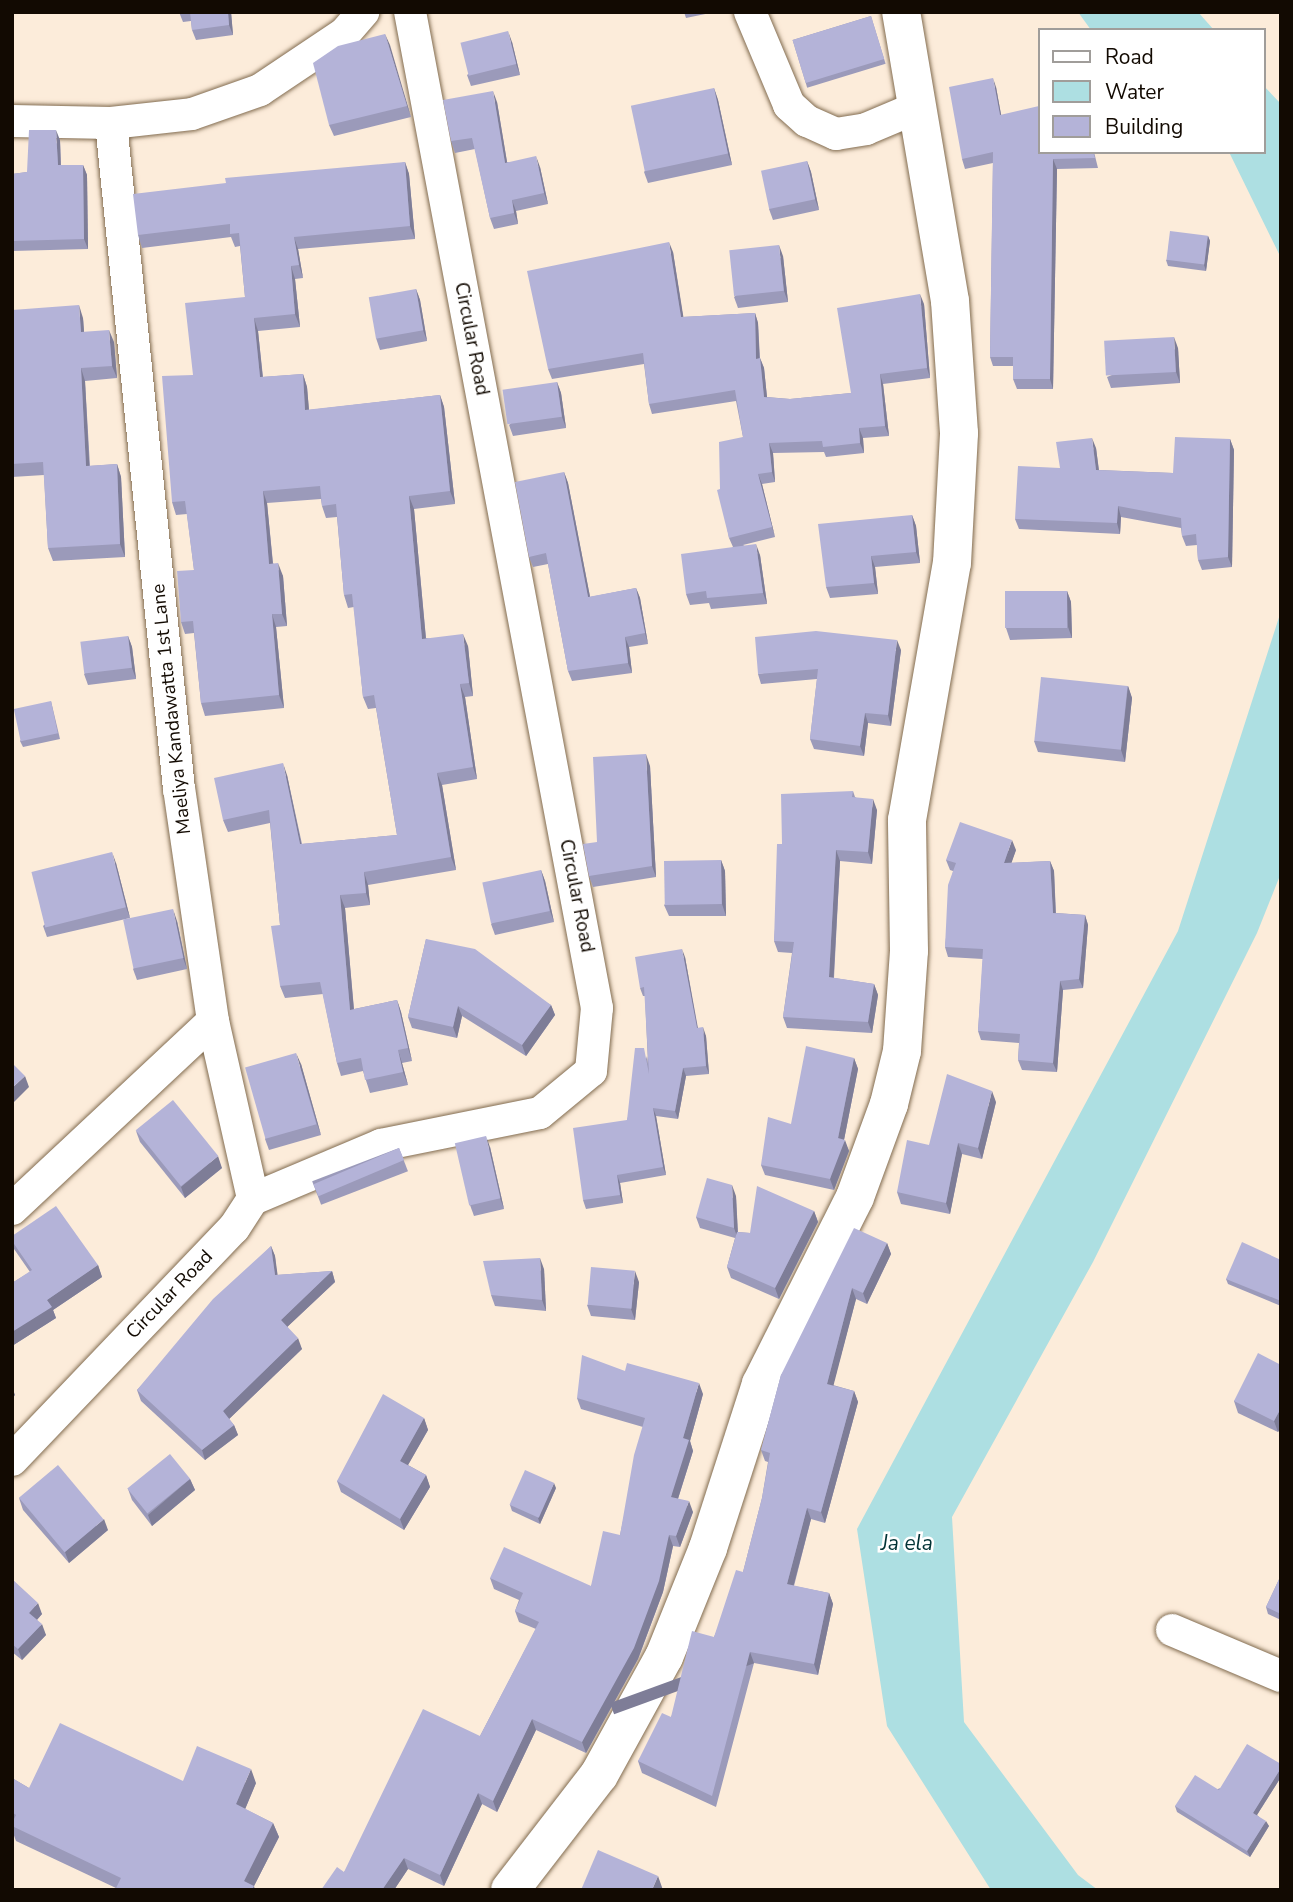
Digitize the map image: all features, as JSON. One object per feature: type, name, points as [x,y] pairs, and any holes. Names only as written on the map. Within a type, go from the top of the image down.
[{"type":"main road","points":[[510,1890],[599,1775],[664,1657],[708,1548],[761,1384],[855,1197],[888,1104],[902,1051],[909,951],[907,820],[941,636],[959,474],[950,301],[901,12]]},
{"type":"street","points":[[12,121],[111,122],[192,114],[260,90],[345,33],[363,12]]},
{"type":"street","name":"Circular Road","points":[[12,1460],[234,1228],[253,1199],[381,1145],[540,1113],[591,1071],[597,1008],[410,12]]},
{"type":"street","points":[[750,12],[789,105],[807,121],[836,134],[866,130],[916,108]]},
{"type":"street","name":"Maeliya Kandawatta 1st Lane","points":[[111,122],[178,789],[213,1021],[253,1199]]},
{"type":"street","points":[[12,1209],[213,1021]]},
{"type":"street","points":[[1172,1630],[1281,1676]]},
{"type":"water","points":[[1078,12],[1198,12],[1212,28],[1090,28]]},
{"type":"water","points":[[1265,87],[1281,104],[1281,258],[1230,154],[1265,154]]},
{"type":"water","name":"Ja ela","points":[[1281,611],[1281,873],[1257,933],[1093,1262],[952,1517],[964,1722],[1078,1875],[1098,1890],[991,1890],[887,1726],[857,1529],[1178,931]]},
{"type":"building","points":[[190,12],[228,12],[229,25],[192,30]]},
{"type":"building","points":[[871,16],[884,59],[806,83],[793,40]]},
{"type":"building","points":[[508,31],[516,64],[469,76],[460,43]]},
{"type":"building","points":[[385,34],[407,106],[329,125],[313,63],[338,46]]},
{"type":"building","points":[[993,78],[1000,115],[1038,106],[1038,154],[1094,154],[1095,158],[1053,159],[1050,379],[1013,379],[1013,357],[990,357],[993,152],[962,159],[949,87]]},
{"type":"building","points":[[714,88],[728,154],[645,171],[631,106]]},
{"type":"building","points":[[493,91],[505,163],[536,156],[544,193],[512,200],[514,213],[490,218],[472,138],[451,141],[443,100]]},
{"type":"building","points":[[29,130],[56,130],[58,165],[83,165],[84,239],[12,241],[12,174],[27,172]]},
{"type":"building","points":[[807,161],[815,199],[769,209],[761,171]]},
{"type":"building","points":[[405,162],[410,226],[294,237],[299,265],[291,266],[295,314],[254,318],[260,377],[303,374],[305,410],[440,395],[450,491],[409,496],[422,639],[463,634],[469,683],[460,684],[473,767],[437,773],[451,857],[364,872],[366,893],[340,895],[350,1010],[397,1000],[408,1048],[398,1050],[403,1072],[365,1080],[361,1058],[337,1063],[320,982],[280,986],[271,926],[280,925],[269,810],[223,820],[214,778],[283,763],[300,844],[397,835],[374,695],[363,697],[352,594],[344,595],[336,504],[322,506],[320,486],[263,491],[269,564],[278,563],[282,614],[272,614],[279,695],[201,703],[193,621],[181,622],[177,571],[194,570],[185,501],[172,502],[162,376],[193,375],[185,303],[245,297],[239,233],[230,234],[230,224],[138,235],[133,194],[226,183],[225,178]]},
{"type":"building","points":[[1170,231],[1208,236],[1204,264],[1166,260]]},
{"type":"building","points":[[669,242],[681,317],[755,313],[756,359],[760,358],[764,397],[790,399],[851,393],[837,308],[920,294],[927,368],[880,374],[885,426],[859,428],[860,443],[823,447],[822,441],[769,443],[772,472],[758,474],[772,527],[729,538],[717,490],[720,489],[719,442],[743,437],[735,390],[649,404],[643,353],[548,369],[527,271]]},
{"type":"building","points":[[779,245],[784,291],[734,296],[729,250]]},
{"type":"building","points":[[416,289],[423,330],[376,339],[369,297]]},
{"type":"building","points":[[79,305],[81,332],[109,330],[112,366],[81,368],[86,466],[117,464],[120,544],[48,548],[43,462],[12,464],[12,310]]},
{"type":"building","points":[[1174,337],[1176,372],[1106,376],[1104,341]]},
{"type":"building","points":[[557,382],[562,417],[507,424],[503,390]]},
{"type":"building","points":[[1175,437],[1230,439],[1228,557],[1198,560],[1196,534],[1182,536],[1181,518],[1118,506],[1117,523],[1015,519],[1018,466],[1060,468],[1056,442],[1092,438],[1096,470],[1173,473]]},
{"type":"building","points":[[564,472],[588,597],[636,588],[645,633],[625,637],[628,663],[568,671],[546,553],[529,557],[515,482]]},
{"type":"building","points":[[912,515],[916,552],[871,556],[874,583],[826,587],[818,524]]},
{"type":"building","points":[[756,544],[763,593],[707,598],[706,591],[686,594],[681,554]]},
{"type":"building","points":[[1005,591],[1067,591],[1067,628],[1005,628]]},
{"type":"building","points":[[816,631],[897,640],[888,715],[865,713],[860,746],[810,739],[818,669],[758,674],[755,637]]},
{"type":"building","points":[[128,636],[132,668],[84,674],[80,642]]},
{"type":"building","points":[[1041,677],[1128,686],[1121,750],[1034,741]]},
{"type":"building","points":[[51,701],[58,733],[21,741],[14,709]]},
{"type":"building","points":[[646,754],[652,866],[589,876],[583,844],[597,842],[593,757]]},
{"type":"building","points":[[853,791],[852,797],[873,799],[868,852],[836,850],[829,977],[874,984],[868,1022],[783,1017],[794,942],[774,941],[777,844],[782,844],[781,794]]},
{"type":"building","points":[[960,822],[1012,840],[1004,863],[1050,861],[1053,913],[1085,915],[1079,979],[1060,981],[1053,1063],[1018,1060],[1020,1034],[978,1031],[983,949],[945,947],[948,885],[956,863],[946,860]]},
{"type":"building","points":[[112,852],[126,907],[45,927],[31,872]]},
{"type":"building","points":[[721,860],[722,904],[665,905],[664,861]]},
{"type":"building","points":[[541,870],[550,911],[491,924],[482,882]]},
{"type":"building","points":[[173,909],[183,958],[134,969],[123,920]]},
{"type":"building","points":[[426,939],[475,949],[551,1005],[522,1045],[458,1006],[453,1027],[408,1017]]},
{"type":"building","points":[[682,949],[697,1028],[703,1027],[706,1066],[683,1068],[675,1111],[653,1108],[663,1167],[617,1175],[620,1195],[583,1200],[573,1128],[627,1120],[635,1048],[644,1048],[649,1074],[644,987],[640,988],[635,957]]},
{"type":"building","points":[[806,1046],[854,1058],[838,1138],[845,1140],[830,1179],[761,1165],[768,1117],[791,1124]]},
{"type":"building","points":[[296,1053],[316,1124],[265,1139],[245,1068]]},
{"type":"building","points":[[12,1063],[25,1076],[12,1088]]},
{"type":"building","points":[[947,1074],[992,1091],[978,1148],[958,1143],[946,1203],[897,1192],[907,1140],[929,1145]]},
{"type":"building","points":[[173,1100],[218,1156],[181,1186],[136,1130]]},
{"type":"building","points":[[486,1136],[500,1198],[469,1206],[455,1143]]},
{"type":"building","points":[[399,1148],[404,1160],[318,1196],[313,1184]]},
{"type":"building","points":[[707,1178],[732,1185],[734,1228],[696,1217]]},
{"type":"building","points":[[757,1186],[814,1211],[775,1288],[727,1267],[737,1232],[750,1233]]},
{"type":"building","points":[[56,1206],[98,1265],[47,1300],[52,1307],[12,1332],[12,1283],[32,1270],[12,1241],[12,1236]]},
{"type":"building","points":[[854,1228],[887,1243],[863,1293],[852,1288],[827,1384],[854,1391],[821,1512],[807,1508],[787,1584],[829,1593],[814,1664],[750,1652],[712,1796],[638,1761],[662,1713],[671,1717],[692,1631],[714,1637],[736,1570],[743,1572],[762,1498],[770,1453],[761,1450],[781,1375]]},
{"type":"building","points":[[1242,1242],[1281,1260],[1281,1301],[1226,1279]]},
{"type":"building","points":[[271,1246],[275,1275],[332,1271],[281,1320],[298,1338],[223,1411],[234,1425],[202,1450],[137,1390],[213,1299]]},
{"type":"building","points":[[540,1258],[542,1300],[491,1295],[483,1261]]},
{"type":"building","points":[[591,1267],[635,1271],[632,1309],[588,1305]]},
{"type":"building","points":[[1258,1353],[1281,1365],[1281,1408],[1274,1421],[1234,1401]]},
{"type":"building","points":[[582,1355],[625,1371],[627,1363],[699,1383],[683,1438],[689,1440],[671,1497],[689,1501],[676,1536],[669,1535],[659,1581],[634,1648],[582,1742],[532,1719],[493,1801],[478,1793],[440,1875],[404,1858],[382,1890],[321,1890],[337,1867],[344,1872],[423,1709],[480,1736],[539,1622],[515,1611],[523,1593],[490,1578],[504,1547],[591,1586],[603,1531],[620,1535],[634,1455],[645,1418],[577,1398]]},
{"type":"building","points":[[383,1394],[424,1418],[400,1461],[426,1475],[400,1519],[337,1481]]},
{"type":"building","points":[[170,1454],[190,1479],[147,1513],[127,1489]]},
{"type":"building","points":[[58,1465],[104,1519],[65,1552],[19,1498]]},
{"type":"building","points":[[525,1470],[554,1483],[539,1518],[510,1505]]},
{"type":"building","points":[[1281,1575],[1281,1614],[1266,1607]]},
{"type":"building","points":[[12,1579],[38,1603],[29,1613],[42,1624],[18,1649],[12,1644]]},
{"type":"building","points":[[60,1723],[183,1781],[197,1746],[251,1769],[236,1804],[273,1823],[244,1881],[254,1886],[252,1890],[115,1890],[121,1878],[12,1826],[16,1815],[12,1812],[12,1778],[29,1788]]},
{"type":"building","points":[[1247,1744],[1281,1764],[1281,1768],[1253,1813],[1266,1821],[1247,1851],[1175,1806],[1195,1775],[1219,1790]]},
{"type":"building","points":[[598,1850],[658,1876],[652,1890],[581,1890]]}]
